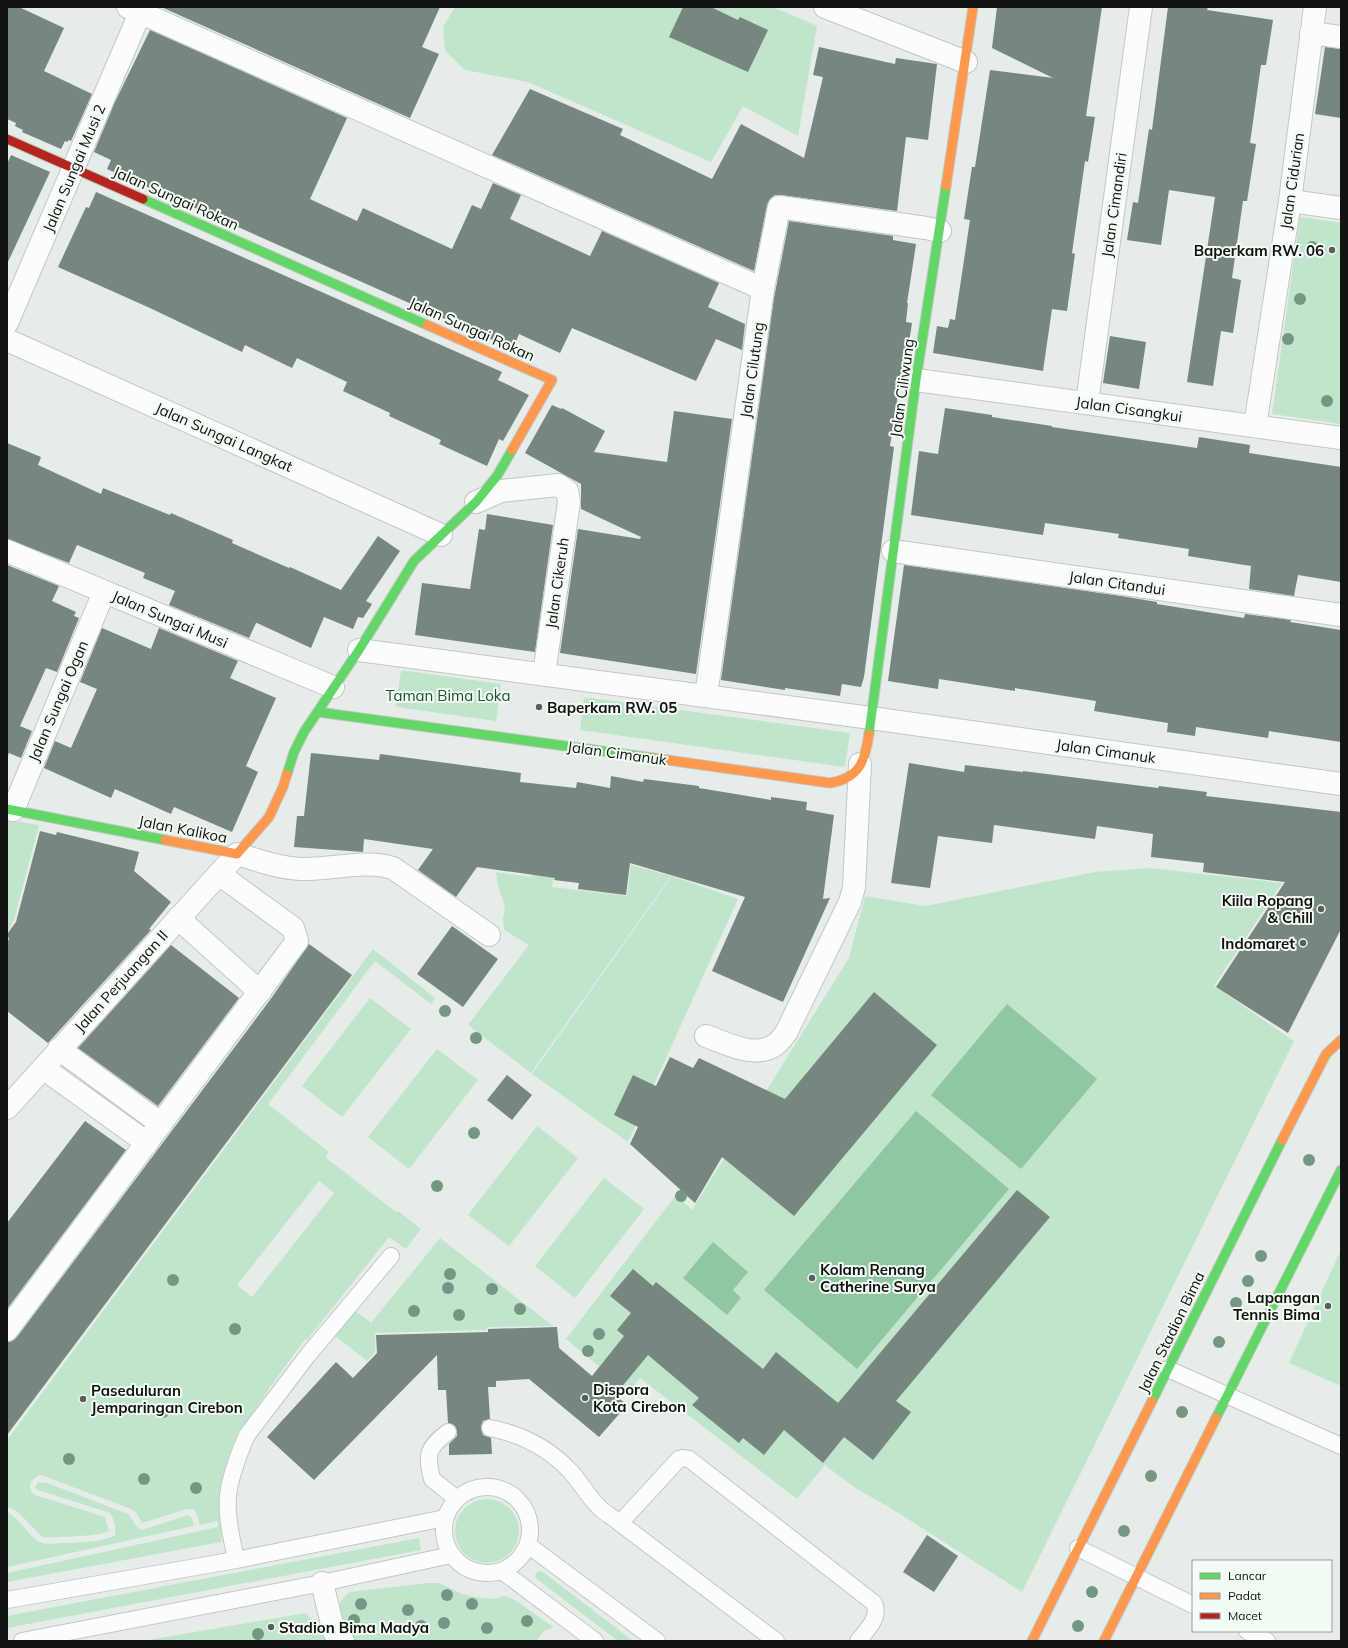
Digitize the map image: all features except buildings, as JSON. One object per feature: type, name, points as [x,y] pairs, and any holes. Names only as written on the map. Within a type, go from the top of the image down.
[{"type":"street","points":[[825,7],[966,62]]},
{"type":"street","name":"Jalan Ciliwung","points":[[871,718],[916,380],[966,62],[973,7]]},
{"type":"street","name":"Jalan Cimandiri","points":[[1087,403],[1141,7]]},
{"type":"street","name":"Jalan Cidurian","points":[[1254,426],[1290,201],[1315,7]]},
{"type":"street","points":[[134,10],[763,290]]},
{"type":"street","name":"Jalan Sungai Musi 2","points":[[7,324],[74,168],[134,10]]},
{"type":"street","points":[[1312,33],[1341,37]]},
{"type":"street","name":"Jalan Sungai Rokan","points":[[7,139],[552,380],[497,476],[476,502],[414,561],[377,618],[359,650],[333,687],[318,712]]},
{"type":"street","points":[[1290,201],[1341,208]]},
{"type":"street","name":"Jalan Cilutung","points":[[706,696],[763,290],[779,207],[940,231]]},
{"type":"street","name":"Jalan Sungai Langkat","points":[[7,340],[441,535]]},
{"type":"street","name":"Jalan Cisangkui","points":[[916,380],[1341,438]]},
{"type":"street","name":"Jalan Cikeruh","points":[[476,502],[502,492],[558,485],[567,491],[569,502],[544,674]]},
{"type":"street","name":"Jalan Citandui","points":[[893,551],[1341,615]]},
{"type":"street","name":"Jalan Sungai Musi","points":[[7,552],[333,687]]},
{"type":"street","name":"Jalan Sungai Ogan","points":[[10,810],[104,592]]},
{"type":"street","name":"Jalan Cimanuk","points":[[359,650],[871,718],[1341,784]]},
{"type":"street","name":"Jalan Cimanuk","points":[[318,712],[830,783],[844,781],[854,775],[866,753],[871,718]]},
{"type":"street","name":"Jalan Kalikoa","points":[[10,810],[237,854],[269,817],[283,787],[294,752],[304,732],[318,712]]},
{"type":"street","points":[[706,1036],[747,1050],[762,1050],[775,1045],[786,1033],[850,902],[854,887],[860,764]]},
{"type":"street","points":[[237,854],[265,862],[300,869],[380,864],[393,868],[488,934]]},
{"type":"street","name":"Jalan Perjuangan II","points":[[7,1108],[237,854]]},
{"type":"street","points":[[7,1330],[297,941],[293,928],[219,874]]},
{"type":"street","points":[[178,918],[260,992]]},
{"type":"street","name":"Jalan Stadion Bima","points":[[1032,1641],[1316,1070],[1326,1054],[1341,1040]]},
{"type":"street","points":[[59,1049],[161,1124]]},
{"type":"street","points":[[43,1068],[147,1143]]},
{"type":"street","points":[[1104,1641],[1341,1170]]},
{"type":"street","points":[[322,1583],[334,1632],[343,1641]]},
{"type":"lane","points":[[236,1560],[228,1518],[228,1495],[242,1445],[247,1435],[308,1355],[391,1256]]},
{"type":"lane","points":[[1168,1368],[1341,1446]]},
{"type":"lane","points":[[490,1428],[507,1431],[553,1456],[570,1471],[600,1507],[776,1641]]},
{"type":"lane","points":[[448,1432],[438,1439],[430,1449],[428,1462],[432,1479],[457,1499]]},
{"type":"lane","points":[[620,1523],[679,1459],[689,1459],[874,1603],[876,1608],[873,1621],[858,1641]]},
{"type":"lane","points":[[486,1487],[500,1489],[513,1495],[522,1506],[528,1518],[530,1531],[528,1545],[522,1556],[513,1565],[502,1571],[487,1574],[473,1572],[460,1565],[451,1554],[445,1543],[443,1530],[445,1518],[451,1505],[457,1499],[473,1489],[486,1487]]},
{"type":"lane","points":[[7,1600],[236,1560],[445,1518]]},
{"type":"lane","points":[[528,1545],[657,1641]]},
{"type":"lane","points":[[1078,1548],[1192,1605]]},
{"type":"lane","points":[[22,1641],[322,1583],[451,1554]]},
{"type":"lane","points":[[502,1571],[596,1641]]},
{"type":"lane","points":[[1249,1632],[1267,1641]]},
{"type":"green space","points":[[455,7],[773,7],[817,26],[798,136],[743,106],[711,162],[528,82],[465,70],[445,51],[443,27]]},
{"type":"green space","points":[[1300,217],[1341,223],[1341,424],[1272,414]]},
{"type":"green space","name":"Taman Bima Loka","points":[[401,670],[501,684],[496,721],[396,707]]},
{"type":"green space","points":[[584,697],[850,733],[845,767],[580,730]]},
{"type":"green space","points":[[7,820],[39,825],[14,920],[7,933]]},
{"type":"green space","points":[[534,861],[555,863],[552,887],[627,896],[631,865],[671,876],[531,1073],[468,1025],[529,945],[504,930],[503,918],[505,909],[498,887],[496,872],[532,877]]},
{"type":"green space","points":[[1150,868],[1282,883],[1214,986],[1294,1041],[1022,1592],[889,1507],[855,1488],[825,1465],[797,1499],[640,1378],[629,1391],[566,1339],[676,1195],[692,1210],[849,958],[865,896],[925,906],[1095,872]]},
{"type":"green space","points":[[672,876],[738,899],[628,1142],[532,1074]]},
{"type":"green space","points":[[373,949],[435,998],[431,1004],[375,961],[268,1104],[329,1152],[325,1157],[396,1212],[398,1211],[421,1229],[406,1249],[389,1237],[307,1340],[305,1339],[268,1390],[235,1440],[229,1456],[220,1498],[222,1531],[221,1542],[7,1582],[7,1573],[218,1527],[217,1521],[200,1525],[197,1514],[193,1509],[187,1509],[142,1523],[136,1512],[131,1509],[41,1475],[34,1478],[30,1484],[30,1489],[35,1495],[105,1517],[109,1531],[105,1533],[66,1537],[42,1537],[18,1512],[7,1506],[7,1440]],"holes":[[[319,1181],[334,1193],[252,1297],[237,1285]]]},
{"type":"green space","points":[[370,998],[411,1029],[342,1117],[302,1086]]},
{"type":"green space","points":[[437,1049],[478,1080],[409,1169],[368,1137]]},
{"type":"green space","points":[[537,1126],[578,1158],[509,1246],[468,1215]]},
{"type":"green space","points":[[604,1178],[644,1209],[575,1298],[535,1266]]},
{"type":"green space","points":[[440,1238],[553,1326],[487,1327],[487,1330],[375,1333],[375,1352],[367,1361],[334,1335],[354,1310],[371,1323]]},
{"type":"green space","name":"Lapangan Tennis Bima","points":[[1341,1250],[1341,1386],[1289,1363]]},
{"type":"green space","points":[[38,1482],[47,1483],[128,1514],[137,1527],[142,1530],[188,1515],[191,1517],[194,1526],[7,1567],[7,1512],[13,1516],[30,1534],[40,1542],[46,1544],[101,1540],[115,1535],[113,1518],[110,1513],[38,1490],[35,1487]]},
{"type":"green space","points":[[487,1499],[499,1501],[510,1508],[517,1519],[519,1531],[517,1543],[510,1554],[499,1561],[487,1563],[475,1561],[464,1554],[457,1543],[455,1531],[457,1519],[464,1508],[475,1501]]},
{"type":"green space","points":[[419,1538],[421,1550],[7,1628],[7,1616]]},
{"type":"green space","points":[[539,1571],[543,1572],[633,1641],[618,1641],[537,1579],[535,1576]]},
{"type":"green space","points":[[427,1583],[440,1583],[462,1594],[475,1597],[493,1599],[504,1596],[509,1597],[553,1627],[545,1630],[536,1641],[356,1641],[343,1623],[340,1616],[340,1604],[343,1598],[350,1592]]},
{"type":"green space","name":"Stadion Bima Madya","points":[[306,1613],[330,1641],[142,1641]]},
{"type":"shaded area","points":[[1007,1004],[1097,1079],[1021,1169],[931,1095]]},
{"type":"shaded area","points":[[916,1111],[1009,1189],[857,1369],[764,1290]]},
{"type":"shaded area","points":[[713,1242],[748,1272],[733,1290],[741,1298],[727,1315],[683,1278]]},
{"type":"traffic: fast","points":[[869,734],[916,380],[946,186]]},
{"type":"traffic: fast","points":[[143,199],[427,325]]},
{"type":"traffic: fast","points":[[287,774],[294,752],[304,732],[359,650],[414,561],[476,502],[497,476],[512,450]]},
{"type":"traffic: fast","points":[[318,712],[653,758]]},
{"type":"traffic: fast","points":[[7,809],[165,840]]},
{"type":"traffic: fast","points":[[1152,1401],[1282,1140]]},
{"type":"traffic: fast","points":[[1216,1418],[1341,1170]]},
{"type":"traffic: slow","points":[[946,186],[973,7]]},
{"type":"traffic: slow","points":[[427,325],[552,380],[512,450]]},
{"type":"traffic: slow","points":[[653,758],[830,783],[840,781],[848,777],[859,767],[863,760],[869,734]]},
{"type":"traffic: slow","points":[[165,840],[237,854],[269,817],[283,787],[287,774]]},
{"type":"traffic: slow","points":[[1282,1140],[1326,1054],[1341,1040]]},
{"type":"traffic: slow","points":[[1032,1641],[1152,1401]]},
{"type":"traffic: slow","points":[[1104,1641],[1216,1418]]},
{"type":"traffic: jam","points":[[7,139],[143,199]]},
{"type":"place","name":"Baperkam RW. 06","points":[[1332,250]]},
{"type":"place","name":"Baperkam RW. 05","points":[[539,707]]},
{"type":"place","name":"Kiila Ropang & Chill","points":[[1321,909]]},
{"type":"place","name":"Indomaret","points":[[1303,943]]},
{"type":"place","name":"Kolam Renang Catherine Surya","points":[[812,1278]]},
{"type":"place","name":"Lapangan Tennis Bima","points":[[1328,1306]]},
{"type":"place","name":"Dispora Kota Cirebon","points":[[585,1398]]},
{"type":"place","name":"Paseduluran Jemparingan Cirebon","points":[[83,1399]]},
{"type":"place","name":"Stadion Bima Madya","points":[[271,1627]]}]
